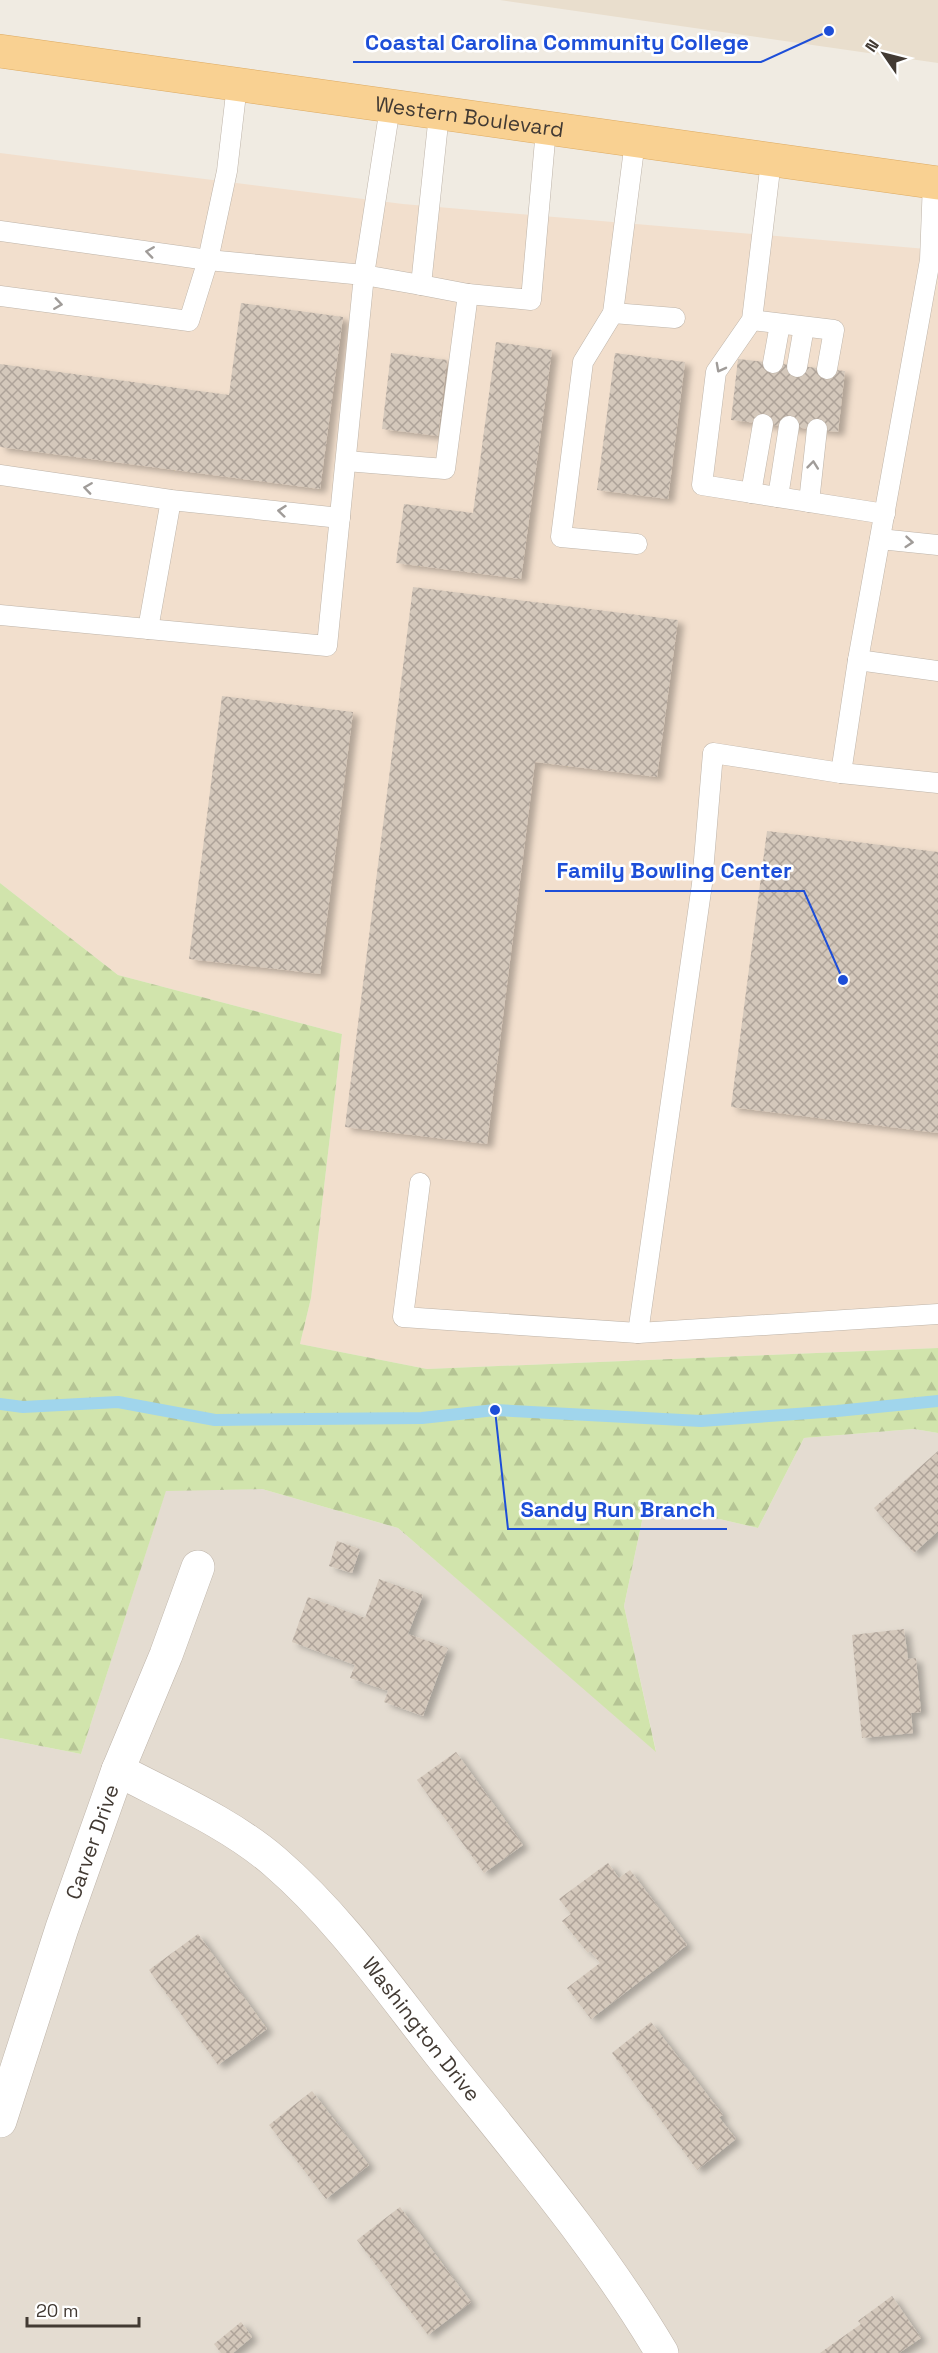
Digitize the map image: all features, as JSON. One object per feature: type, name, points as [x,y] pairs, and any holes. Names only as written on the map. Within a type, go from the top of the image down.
[{"type":"main road","name":"Western Boulevard","points":[[0,51],[935,183]]},
{"type":"street","name":"Carver Drive","points":[[0,2121],[62,1928],[118,1770],[166,1655],[198,1567]]},
{"type":"street","name":"Washington Drive","points":[[118,1770],[229,1829],[265,1855],[336,1923],[560,2206],[639,2314],[662,2353]]},
{"type":"lane","points":[[0,296],[189,321],[208,260],[227,171],[237,85]]},
{"type":"lane","points":[[0,615],[327,646],[364,275],[390,107]]},
{"type":"lane","points":[[421,285],[439,114]]},
{"type":"lane","points":[[0,231],[208,260],[364,275],[468,294],[531,300],[546,129]]},
{"type":"lane","points":[[635,141],[613,313],[583,363],[561,537],[637,544]]},
{"type":"lane","points":[[771,161],[752,320],[716,372],[702,485],[885,514]]},
{"type":"lane","points":[[841,772],[858,660],[930,260],[935,183]]},
{"type":"lane","points":[[346,461],[445,469],[468,294]]},
{"type":"lane","points":[[613,313],[675,318]]},
{"type":"lane","points":[[752,320],[834,330],[827,369]]},
{"type":"lane","points":[[773,363],[780,324]]},
{"type":"lane","points":[[797,367],[804,327]]},
{"type":"lane","points":[[751,493],[763,423]]},
{"type":"lane","points":[[778,497],[789,426]]},
{"type":"lane","points":[[809,502],[817,429]]},
{"type":"lane","points":[[0,475],[171,500],[340,518]]},
{"type":"lane","points":[[148,629],[171,500]]},
{"type":"lane","points":[[880,539],[938,545]]},
{"type":"lane","points":[[858,660],[938,671]]},
{"type":"lane","points":[[638,1333],[702,884],[712,753],[841,772],[938,783]]},
{"type":"lane","points":[[420,1183],[403,1317],[638,1333],[938,1314]]},
{"type":"shaded area","points":[[500,0],[938,0],[938,63]]},
{"type":"shaded area","points":[[0,153],[403,204],[938,250],[938,1348],[427,1369],[300,1344],[311,1298],[342,1034],[118,975],[0,883]]},
{"type":"shaded area","points":[[914,1429],[938,1433],[938,2353],[0,2353],[0,1738],[81,1754],[166,1490],[262,1489],[398,1528],[656,1751],[624,1606],[646,1502],[758,1528],[804,1438]]},
{"type":"green space","points":[[0,883],[118,975],[342,1034],[311,1298],[300,1344],[427,1369],[938,1348],[938,1433],[914,1429],[804,1438],[758,1528],[646,1502],[624,1606],[656,1752],[398,1528],[262,1489],[166,1491],[81,1754],[0,1738]]},
{"type":"building","points":[[241,303],[343,317],[320,489],[0,447],[0,364],[229,395]]},
{"type":"building","points":[[496,342],[552,350],[521,579],[396,563],[404,504],[473,513]]},
{"type":"building","points":[[391,353],[447,360],[438,436],[382,429]]},
{"type":"building","points":[[615,353],[685,362],[668,499],[597,490]]},
{"type":"building","points":[[738,359],[845,371],[838,432],[731,420]]},
{"type":"building","points":[[413,587],[678,620],[657,777],[535,762],[487,1144],[345,1127]]},
{"type":"building","points":[[222,696],[353,712],[320,974],[189,959]]},
{"type":"building","points":[[767,831],[938,852],[938,1133],[731,1107]]},
{"type":"building","points":[[938,1451],[938,1531],[914,1553],[874,1508]]},
{"type":"building","points":[[337,1541],[360,1549],[352,1573],[329,1566]]},
{"type":"building","points":[[379,1579],[423,1595],[408,1634],[448,1648],[423,1716],[384,1702],[388,1691],[350,1678],[355,1665],[292,1642],[308,1597],[365,1618]]},
{"type":"building","points":[[904,1629],[908,1659],[916,1658],[921,1712],[911,1713],[913,1733],[862,1738],[852,1635]]},
{"type":"building","points":[[456,1752],[523,1845],[484,1873],[417,1780]]},
{"type":"building","points":[[608,1863],[619,1878],[630,1870],[687,1945],[591,2019],[567,1988],[600,1963],[590,1951],[588,1953],[562,1921],[571,1914],[559,1899]]},
{"type":"building","points":[[198,1934],[267,2029],[218,2065],[149,1970]]},
{"type":"building","points":[[651,2022],[723,2115],[719,2117],[736,2139],[697,2170],[612,2053]]},
{"type":"building","points":[[312,2091],[369,2165],[326,2199],[269,2125]]},
{"type":"building","points":[[400,2207],[471,2302],[428,2335],[357,2240]]},
{"type":"building","points":[[892,2296],[921,2338],[899,2353],[820,2353],[861,2324],[858,2321]]},
{"type":"building","points":[[241,2322],[252,2337],[233,2353],[221,2353],[214,2344]]},
{"type":"waterway","points":[[0,1404],[23,1407],[118,1402],[215,1420],[422,1418],[495,1410],[701,1421],[938,1401]]},
{"type":"place","name":"Coastal Carolina Community College","points":[[829,31]]},
{"type":"place","name":"Family Bowling Center","points":[[843,980]]},
{"type":"place","name":"Sandy Run Branch","points":[[495,1410]]}]
